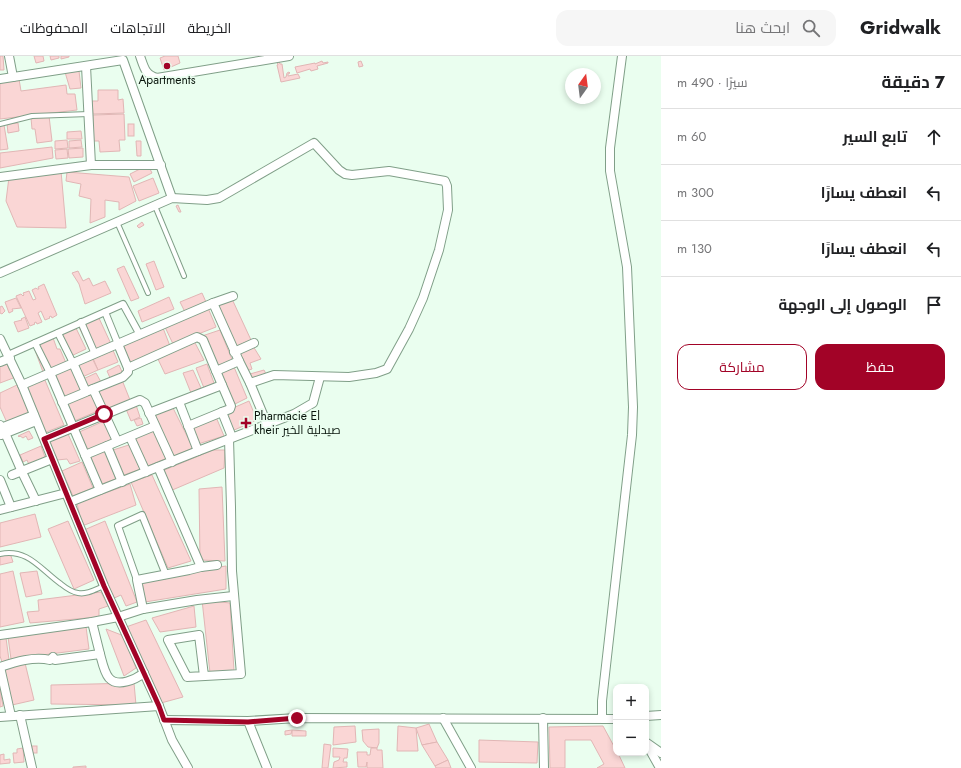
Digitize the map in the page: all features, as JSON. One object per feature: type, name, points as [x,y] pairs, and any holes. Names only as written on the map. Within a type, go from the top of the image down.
[{"type":"street","points":[[9,56],[13,77]]},
{"type":"street","points":[[140,56],[145,70],[151,77],[157,78],[289,56]]},
{"type":"street","points":[[602,718],[602,701],[632,435],[633,407],[627,267],[610,171],[610,148],[622,56]]},
{"type":"street","points":[[0,79],[86,66],[123,58],[172,198]]},
{"type":"street","points":[[86,66],[91,165]]},
{"type":"street","points":[[0,272],[172,198],[207,200],[218,198],[314,143],[345,174],[352,175],[389,172],[443,180],[447,182],[448,210],[439,250],[423,298],[409,329],[387,369],[376,373],[349,376],[320,377],[274,375],[250,383]]},
{"type":"street","points":[[0,177],[91,165],[161,165]]},
{"type":"street","points":[[22,386],[213,303],[233,296]]},
{"type":"street","points":[[213,303],[267,424]]},
{"type":"street","points":[[0,362],[35,343],[123,304],[140,335]]},
{"type":"street","points":[[62,402],[123,377],[128,372],[128,368],[105,312]]},
{"type":"street","points":[[81,322],[95,354]]},
{"type":"street","points":[[58,333],[73,364],[104,414],[117,442]]},
{"type":"street","points":[[128,368],[199,337],[203,340],[231,406],[230,409],[188,426]]},
{"type":"street","points":[[0,339],[22,386],[104,586],[159,706],[172,740],[188,768]]},
{"type":"street","points":[[35,343],[50,373],[100,490]]},
{"type":"street","points":[[234,352],[254,343]]},
{"type":"street","points":[[216,371],[239,361]]},
{"type":"street","points":[[70,502],[294,414],[313,403],[320,377]]},
{"type":"street","points":[[149,413],[222,385]]},
{"type":"street","points":[[44,439],[140,400],[145,404],[172,462]]},
{"type":"street","points":[[179,402],[198,451]]},
{"type":"street","points":[[204,676],[199,635],[168,640],[187,677],[241,674],[233,596],[231,438],[222,412]]},
{"type":"street","points":[[35,418],[2,430],[36,501]]},
{"type":"street","points":[[85,455],[155,426]]},
{"type":"street","points":[[130,436],[146,472]]},
{"type":"street","points":[[107,446],[122,482]]},
{"type":"street","points":[[12,475],[52,459]]},
{"type":"street","points":[[158,467],[201,567]]},
{"type":"street","points":[[0,480],[11,507]]},
{"type":"street","points":[[0,510],[66,493]]},
{"type":"street","points":[[143,609],[137,580],[118,526],[142,515],[166,574]]},
{"type":"street","points":[[137,580],[217,565]]},
{"type":"street","points":[[0,635],[92,622],[118,617],[143,609],[192,600],[233,596]]},
{"type":"street","points":[[92,622],[100,654],[109,678],[113,681],[125,682],[137,678],[144,673]]},
{"type":"street","points":[[11,716],[0,667],[15,662],[41,658],[50,660],[53,657],[55,660],[100,654]]},
{"type":"street","points":[[0,717],[159,706]]},
{"type":"street","points":[[649,716],[661,715]]},
{"type":"street","points":[[20,716],[32,768]]},
{"type":"street","points":[[164,720],[248,722],[297,718],[613,718]]},
{"type":"street","points":[[443,718],[471,768]]},
{"type":"street","points":[[543,718],[544,768]]},
{"type":"street","points":[[248,722],[268,768]]},
{"type":"street","points":[[649,744],[661,753]]},
{"type":"street","points":[[649,748],[660,768]]},
{"type":"lane","points":[[0,124],[32,116],[89,114]]},
{"type":"lane","points":[[154,205],[184,276]]},
{"type":"lane","points":[[116,222],[148,293]]},
{"type":"lane","points":[[0,554],[12,552],[24,555],[40,566],[63,586],[78,593],[85,593],[104,586]]},
{"type":"building","points":[[0,56],[3,56],[4,70],[0,70]]},
{"type":"building","points":[[34,56],[43,56],[44,61],[36,63]]},
{"type":"building","points":[[50,56],[59,56],[59,58],[51,60]]},
{"type":"building","points":[[61,56],[69,56],[69,57],[61,59]]},
{"type":"building","name":"Apartments","points":[[165,56],[178,56],[180,63],[164,70],[160,58]]},
{"type":"building","points":[[279,61],[280,64],[282,64],[284,78],[289,72],[290,73],[288,76],[298,74],[300,78],[281,82],[277,65],[277,62]]},
{"type":"building","points":[[322,61],[323,63],[328,63],[317,66],[318,69],[311,71],[310,69],[297,73],[295,67],[315,64]]},
{"type":"building","points":[[361,61],[363,66],[359,67],[358,62]]},
{"type":"building","points":[[79,71],[81,88],[70,89],[65,72]]},
{"type":"building","points":[[19,79],[21,91],[66,85],[67,94],[75,94],[77,110],[0,119],[0,81]]},
{"type":"building","points":[[98,90],[118,90],[118,100],[123,99],[124,113],[93,114],[92,101],[98,101]]},
{"type":"building","points":[[124,114],[125,140],[119,140],[120,151],[100,152],[99,141],[93,141],[93,115]]},
{"type":"building","points":[[49,116],[52,141],[37,143],[35,129],[32,129],[31,118]]},
{"type":"building","points":[[18,123],[19,131],[8,133],[7,124]]},
{"type":"building","points":[[128,124],[134,124],[134,136],[128,136]]},
{"type":"building","points":[[0,125],[4,125],[8,149],[0,150]]},
{"type":"building","points":[[81,131],[82,139],[67,139],[67,132]]},
{"type":"building","points":[[67,140],[68,148],[55,149],[55,141]]},
{"type":"building","points":[[81,140],[82,147],[69,148],[69,141]]},
{"type":"building","points":[[136,141],[141,141],[141,156],[137,156]]},
{"type":"building","points":[[52,147],[53,158],[0,168],[0,153]]},
{"type":"building","points":[[83,148],[83,157],[69,158],[68,149]]},
{"type":"building","points":[[67,149],[68,158],[56,159],[55,150]]},
{"type":"building","points":[[148,165],[152,173],[134,182],[130,174]]},
{"type":"building","points":[[61,171],[66,228],[17,227],[6,201],[9,177]]},
{"type":"building","points":[[67,172],[129,177],[136,201],[119,210],[119,202],[105,200],[105,217],[90,223],[91,199],[79,196],[81,184],[66,181]]},
{"type":"building","points":[[153,178],[159,193],[139,201],[133,186]]},
{"type":"building","points":[[178,205],[181,212],[179,212],[176,206]]},
{"type":"building","points":[[142,222],[144,225],[139,228],[137,226]]},
{"type":"building","points":[[154,261],[164,287],[156,290],[146,264]]},
{"type":"building","points":[[124,266],[139,298],[131,301],[117,269]]},
{"type":"building","points":[[78,271],[83,281],[89,278],[93,286],[105,281],[111,293],[85,304],[79,284],[72,273]]},
{"type":"building","points":[[44,284],[57,315],[52,318],[51,316],[45,320],[41,311],[38,313],[42,322],[37,324],[36,322],[30,326],[16,296],[21,294],[23,296],[23,293],[29,291],[33,300],[36,299],[32,290],[36,288],[39,289],[38,287]]},
{"type":"building","points":[[202,293],[206,302],[185,312],[180,302]]},
{"type":"building","points":[[169,297],[174,309],[142,322],[138,311]]},
{"type":"building","points":[[16,298],[21,308],[12,309],[13,311],[9,313],[5,302]]},
{"type":"building","points":[[232,299],[251,340],[234,347],[216,305]]},
{"type":"building","points":[[2,306],[5,311],[2,314],[0,313],[0,307]]},
{"type":"building","points":[[208,308],[216,327],[173,344],[165,327]]},
{"type":"building","points":[[98,316],[111,344],[91,353],[78,325]]},
{"type":"building","points":[[25,317],[29,328],[18,332],[14,322],[22,320],[21,319]]},
{"type":"building","points":[[75,326],[86,349],[69,357],[58,333]]},
{"type":"building","points":[[163,328],[170,346],[130,364],[122,345]]},
{"type":"building","points":[[220,330],[233,362],[217,367],[202,336]]},
{"type":"building","points":[[52,335],[57,349],[60,349],[66,363],[43,372],[32,342]]},
{"type":"building","points":[[194,341],[204,360],[165,374],[157,357]]},
{"type":"building","points":[[253,346],[261,359],[250,363],[252,369],[246,371],[237,353]]},
{"type":"building","points":[[112,348],[118,362],[98,370],[92,356]]},
{"type":"building","points":[[92,358],[98,370],[80,378],[74,366]]},
{"type":"building","points":[[6,362],[10,371],[13,369],[16,377],[0,383],[0,365]]},
{"type":"building","points":[[207,364],[214,383],[204,388],[196,368]]},
{"type":"building","points":[[119,365],[123,374],[111,380],[107,371]]},
{"type":"building","points":[[73,366],[83,391],[65,399],[55,374]]},
{"type":"building","points":[[234,367],[247,398],[233,405],[219,373]]},
{"type":"building","points":[[193,370],[201,388],[191,393],[183,373]]},
{"type":"building","points":[[264,370],[267,376],[252,381],[250,374]]},
{"type":"building","points":[[96,373],[101,382],[85,389],[81,380]]},
{"type":"building","points":[[44,378],[64,425],[44,433],[24,386]]},
{"type":"building","points":[[122,380],[130,400],[105,410],[97,390]]},
{"type":"building","points":[[17,385],[31,414],[8,425],[0,407],[0,393]]},
{"type":"building","points":[[93,393],[100,410],[72,422],[64,404]]},
{"type":"building","points":[[249,401],[257,420],[232,431],[224,412]]},
{"type":"building","points":[[136,405],[140,417],[131,421],[126,409]]},
{"type":"building","points":[[173,408],[193,448],[172,457],[152,415]]},
{"type":"building","points":[[216,417],[224,436],[198,444],[191,427]]},
{"type":"building","points":[[141,418],[143,424],[137,426],[134,420]]},
{"type":"building","points":[[104,421],[112,439],[86,451],[77,433]]},
{"type":"building","points":[[152,428],[167,458],[148,466],[135,438]]},
{"type":"building","points":[[29,431],[33,438],[28,440],[26,436],[23,438],[18,436]]},
{"type":"building","points":[[68,434],[80,461],[70,464],[67,459],[57,460],[49,442]]},
{"type":"building","points":[[132,444],[141,469],[121,476],[113,450]]},
{"type":"building","points":[[41,446],[46,460],[30,467],[27,460],[23,462],[20,455]]},
{"type":"building","points":[[104,449],[116,479],[99,485],[87,455]]},
{"type":"building","points":[[213,450],[225,450],[224,468],[170,491],[162,471]]},
{"type":"building","points":[[82,462],[93,488],[73,496],[62,471]]},
{"type":"building","points":[[152,475],[191,561],[168,568],[131,482]]},
{"type":"building","points":[[130,484],[136,505],[82,526],[77,503]]},
{"type":"building","points":[[222,487],[225,561],[200,560],[199,489]]},
{"type":"building","points":[[35,514],[41,537],[0,547],[0,523]]},
{"type":"building","points":[[68,521],[94,580],[74,589],[48,529]]},
{"type":"building","points":[[105,521],[137,602],[126,606],[121,595],[112,599],[84,530]]},
{"type":"building","points":[[10,553],[13,562],[0,565],[0,555]]},
{"type":"building","points":[[226,566],[226,589],[145,602],[142,581]]},
{"type":"building","points":[[13,571],[24,622],[0,627],[0,574]]},
{"type":"building","points":[[37,571],[42,594],[26,597],[20,573]]},
{"type":"building","points":[[101,592],[108,606],[99,609],[99,617],[30,623],[27,612],[39,611],[38,600]]},
{"type":"building","points":[[202,600],[230,603],[234,671],[210,673]]},
{"type":"building","points":[[194,606],[196,627],[160,632],[152,618]]},
{"type":"building","points":[[146,620],[183,697],[161,703],[126,627]]},
{"type":"building","points":[[86,627],[89,649],[11,659],[8,637]]},
{"type":"building","points":[[106,629],[124,636],[136,668],[124,676]]},
{"type":"building","points":[[6,638],[9,660],[2,662],[0,656],[0,639]]},
{"type":"building","points":[[25,663],[34,700],[12,705],[3,668]]},
{"type":"building","points":[[134,683],[136,705],[51,704],[51,685]]},
{"type":"building","points":[[0,689],[3,706],[0,707]]},
{"type":"building","points":[[429,724],[437,742],[422,745],[416,728]]},
{"type":"building","points":[[355,726],[356,742],[333,745],[334,727]]},
{"type":"building","points":[[398,726],[416,728],[418,751],[397,751]]},
{"type":"building","points":[[603,726],[613,744],[613,756],[619,756],[625,768],[597,768],[604,764],[591,740],[565,740],[565,768],[550,768],[549,727]]},
{"type":"building","points":[[379,729],[379,743],[377,748],[368,747],[363,741],[362,730]]},
{"type":"building","points":[[292,730],[306,731],[306,736],[292,736]]},
{"type":"building","points":[[292,730],[291,734],[285,735],[285,731]]},
{"type":"building","points":[[479,740],[538,742],[537,763],[479,762]]},
{"type":"building","points":[[437,742],[448,760],[435,766],[422,745]]},
{"type":"building","points":[[324,744],[331,745],[328,768],[322,768]]},
{"type":"building","points":[[32,746],[37,746],[37,753],[32,753]]},
{"type":"building","points":[[23,748],[24,762],[14,763],[13,753],[17,753],[17,749]]},
{"type":"building","points":[[333,748],[348,749],[347,758],[344,758],[343,762],[347,762],[347,767],[333,768],[334,762],[339,760],[340,757],[333,757]]},
{"type":"building","points":[[371,748],[382,750],[383,768],[367,768],[367,762],[366,767],[358,767],[357,752],[367,752],[367,755],[370,755]]},
{"type":"building","points":[[4,754],[4,760],[10,759],[10,763],[0,764],[0,755]]},
{"type":"building","points":[[448,760],[451,768],[436,768],[435,766]]},
{"type":"building","points":[[86,766],[86,768],[73,768],[73,767]]},
{"type":"place","name":"Apartments","points":[[167,66]]},
{"type":"place","name":"Pharmacie El kheir صيدلية الخير","points":[[246,423]]},
{"type":"route","points":[[104,414],[44,439],[104,586],[164,720],[248,722],[297,718]]}]
